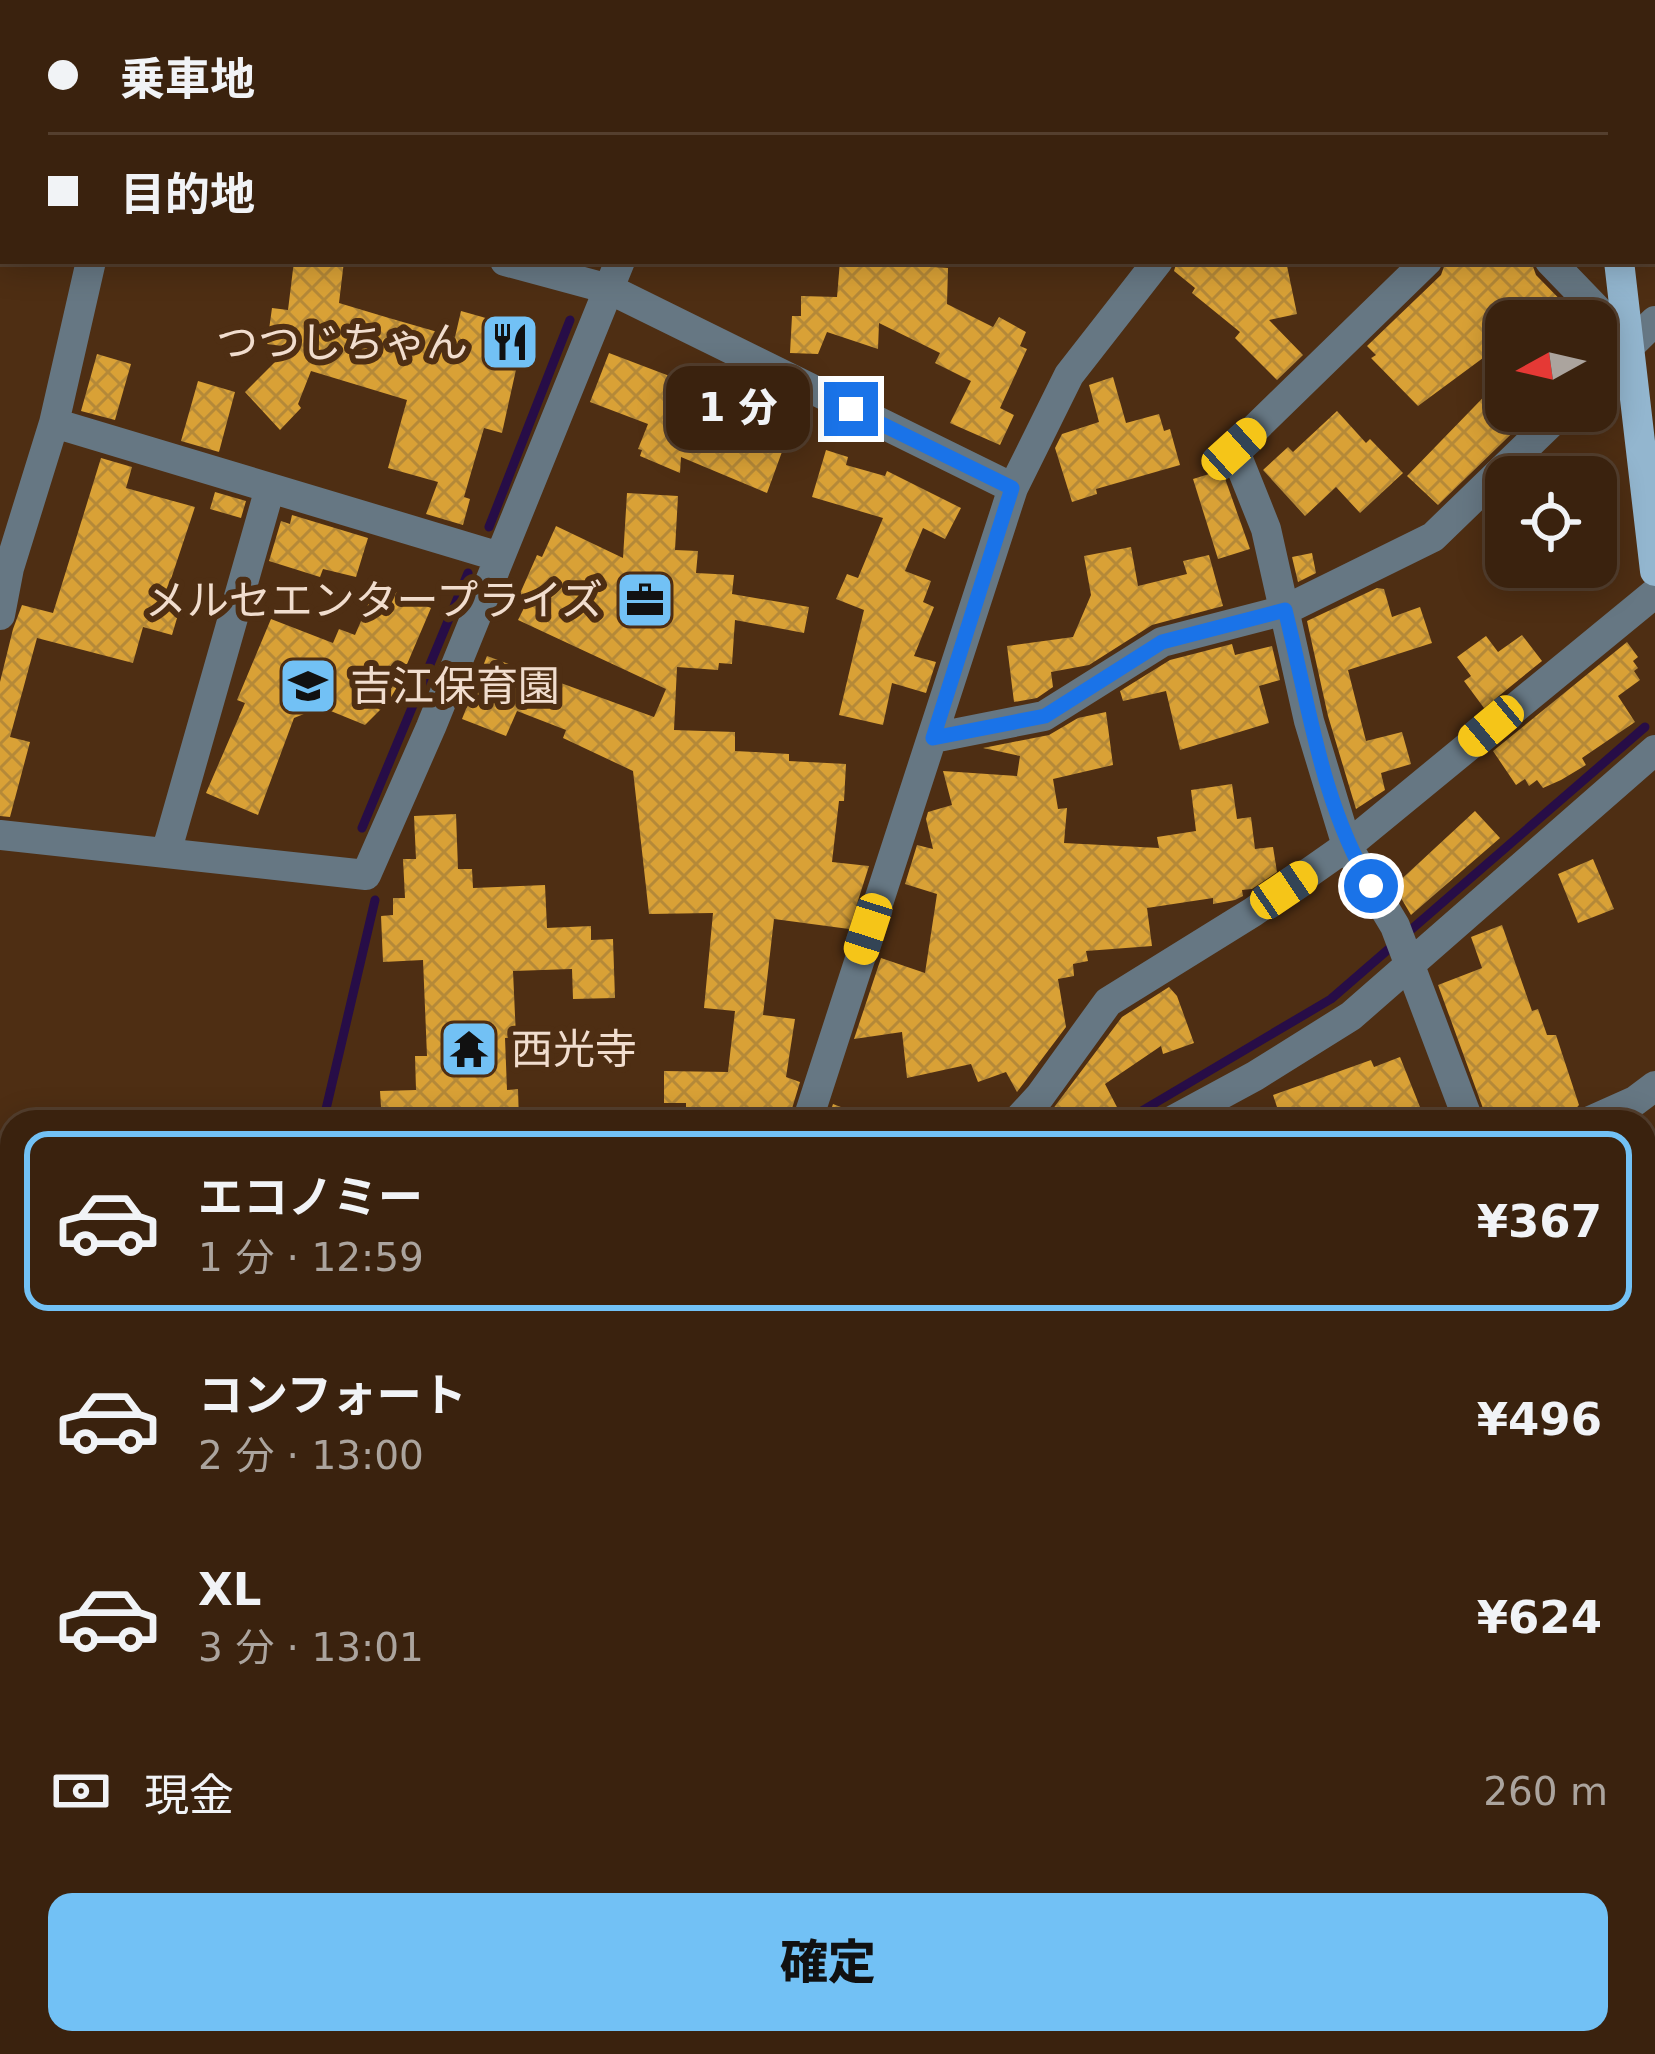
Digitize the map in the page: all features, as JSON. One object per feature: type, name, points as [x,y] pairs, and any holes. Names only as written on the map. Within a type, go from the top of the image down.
[{"type":"main road","points":[[1619,264],[1655,571]]},
{"type":"street","points":[[0,615],[5,567],[54,423],[90,264]]},
{"type":"street","points":[[528,264],[614,275],[1012,488]]},
{"type":"street","points":[[811,1110],[1012,488],[1069,374],[1156,264]]},
{"type":"street","points":[[1424,264],[1234,449],[1266,530],[1309,721],[1347,846],[1402,946],[1464,1110]]},
{"type":"street","points":[[1553,264],[1631,345]]},
{"type":"street","points":[[0,835],[366,875],[614,275]]},
{"type":"street","points":[[1617,359],[1655,321]]},
{"type":"street","points":[[54,423],[500,557]]},
{"type":"street","points":[[933,738],[1045,716],[1162,642],[1285,610],[1433,537],[1541,432]]},
{"type":"street","points":[[166,853],[270,488]]},
{"type":"street","points":[[1027,1110],[1108,1002],[1347,846],[1655,593]]},
{"type":"street","points":[[1192,1110],[1351,1016],[1402,946],[1655,750]]},
{"type":"street","points":[[1615,1110],[1655,1086]]},
{"type":"building","points":[[294,264],[344,264],[339,303],[455,337],[461,311],[525,329],[502,433],[484,428],[464,497],[470,499],[463,525],[426,514],[438,482],[388,468],[407,400],[311,371],[298,404],[301,408],[280,430],[245,392],[290,347],[267,344],[272,308],[288,310]]},
{"type":"building","points":[[840,264],[948,268],[947,304],[993,327],[999,317],[1026,332],[1020,346],[1027,349],[1000,408],[1014,415],[1000,445],[950,423],[971,381],[935,363],[940,353],[879,323],[878,349],[827,332],[818,354],[790,353],[792,316],[801,316],[801,296],[837,297]]},
{"type":"building","points":[[1176,264],[1287,264],[1297,314],[1269,320],[1303,355],[1277,380],[1235,338],[1240,332],[1192,293],[1195,288],[1174,271]]},
{"type":"building","points":[[1445,264],[1532,264],[1536,275],[1560,300],[1485,300],[1485,357],[1418,406],[1371,358],[1376,355],[1367,346],[1441,275]]},
{"type":"building","points":[[609,353],[680,380],[678,386],[696,393],[694,400],[754,424],[761,404],[795,416],[767,493],[681,457],[680,473],[640,456],[638,449],[648,424],[590,402]]},
{"type":"building","points":[[97,354],[131,364],[115,420],[81,411]]},
{"type":"building","points":[[1113,377],[1126,423],[1159,414],[1164,431],[1170,429],[1180,465],[1096,489],[1097,494],[1072,502],[1055,448],[1062,434],[1099,422],[1089,385]]},
{"type":"building","points":[[198,381],[235,392],[219,452],[181,441]]},
{"type":"building","points":[[1485,396],[1485,432],[1513,432],[1438,505],[1407,476]]},
{"type":"building","points":[[1337,411],[1403,473],[1360,513],[1336,487],[1305,516],[1263,470],[1288,447],[1293,452]]},
{"type":"building","points":[[826,450],[848,457],[846,465],[885,476],[887,471],[961,508],[945,539],[923,528],[905,571],[931,581],[923,602],[934,607],[914,656],[936,662],[926,693],[892,683],[883,725],[839,715],[864,610],[836,599],[847,574],[858,578],[883,518],[812,497]]},
{"type":"building","points":[[101,458],[132,467],[126,488],[195,507],[163,603],[180,608],[172,635],[143,627],[133,663],[37,638],[10,737],[30,742],[10,817],[0,816],[0,682],[13,629],[22,605],[53,613]]},
{"type":"building","points":[[1222,470],[1250,549],[1218,559],[1193,479]]},
{"type":"building","points":[[215,492],[246,501],[241,518],[210,509]]},
{"type":"building","points":[[627,493],[678,496],[675,550],[698,551],[696,573],[734,575],[732,594],[809,607],[804,633],[735,620],[732,664],[719,663],[718,670],[677,667],[674,730],[735,732],[735,751],[789,754],[789,761],[846,764],[832,862],[869,866],[849,929],[774,919],[763,1015],[795,1019],[786,1077],[800,1082],[792,1110],[686,1110],[686,1103],[664,1103],[664,1071],[728,1072],[735,1011],[704,1008],[713,913],[649,914],[633,771],[563,738],[566,730],[517,711],[506,736],[462,719],[487,656],[654,717],[666,689],[518,620],[527,602],[518,598],[556,526],[623,558]]},
{"type":"building","points":[[292,515],[368,538],[356,577],[323,569],[320,577],[269,561],[281,521],[290,524]]},
{"type":"building","points":[[1131,547],[1138,586],[1187,574],[1183,561],[1209,555],[1223,606],[1152,625],[1089,665],[1051,672],[1053,687],[1037,698],[1014,702],[1007,646],[1073,637],[1091,595],[1084,556]]},
{"type":"building","points":[[1312,553],[1316,573],[1298,582],[1292,557]]},
{"type":"building","points":[[377,584],[431,608],[393,697],[365,725],[321,707],[294,718],[258,815],[206,793],[245,703],[237,700],[271,619],[333,643],[339,629],[355,635]]},
{"type":"building","points":[[1377,588],[1384,589],[1392,617],[1420,607],[1432,643],[1348,670],[1366,741],[1402,732],[1411,764],[1381,773],[1385,790],[1356,809],[1328,716],[1307,621]]},
{"type":"building","points":[[1522,635],[1542,661],[1484,708],[1464,681],[1471,676],[1457,657],[1486,636],[1498,652]]},
{"type":"building","points":[[1627,642],[1638,657],[1633,661],[1640,680],[1618,696],[1635,722],[1582,758],[1586,765],[1561,780],[1543,788],[1537,780],[1529,786],[1525,779],[1516,785],[1493,751]]},
{"type":"building","points":[[1232,644],[1235,655],[1272,646],[1280,680],[1259,686],[1269,723],[1180,750],[1166,691],[1123,701],[1120,691],[1170,660]]},
{"type":"building","points":[[1106,712],[1113,765],[1053,779],[1058,809],[1067,808],[1064,843],[1159,848],[1157,837],[1196,831],[1191,790],[1232,784],[1237,819],[1251,817],[1255,849],[1273,847],[1277,872],[1252,889],[1242,890],[1243,896],[1235,900],[1213,904],[1213,898],[1147,908],[1152,946],[1086,951],[1088,961],[1073,964],[1074,976],[1058,979],[1066,1027],[1017,1092],[1006,1072],[978,1082],[971,1064],[907,1078],[902,1032],[854,1039],[881,958],[925,973],[937,894],[905,884],[917,845],[933,849],[928,812],[952,805],[943,771],[1017,776],[1020,756],[983,748],[1049,735],[1078,718]]},
{"type":"building","points":[[1475,811],[1500,838],[1411,915],[1394,886]]},
{"type":"building","points":[[456,814],[458,869],[472,869],[473,888],[545,885],[547,928],[591,926],[591,940],[613,939],[615,998],[573,999],[572,969],[513,971],[516,1037],[505,1038],[507,1090],[518,1089],[519,1110],[381,1110],[380,1091],[416,1090],[415,1056],[427,1056],[423,960],[383,962],[381,916],[393,915],[393,898],[405,898],[403,859],[416,859],[414,816]]},
{"type":"building","points":[[1593,859],[1614,909],[1578,923],[1558,874]]},
{"type":"building","points":[[1502,925],[1532,1011],[1538,1009],[1547,1035],[1556,1035],[1579,1105],[1574,1110],[1484,1110],[1438,985],[1482,968],[1471,937]]},
{"type":"building","points":[[1169,987],[1177,996],[1194,1043],[1163,1054],[1161,1046],[1105,1084],[1118,1110],[1052,1110],[1122,1017]]},
{"type":"building","points":[[1400,1057],[1421,1110],[1278,1110],[1273,1095],[1371,1060],[1374,1067]]},
{"type":"waterway","points":[[489,527],[570,320]]},
{"type":"waterway","points":[[362,828],[468,573]]},
{"type":"waterway","points":[[1143,1110],[1331,999],[1645,727]]},
{"type":"waterway","points":[[326,1110],[375,900]]},
{"type":"place","name":"つつじちゃん","points":[[510,342]]},
{"type":"place","name":"メルセエンタープライズ","points":[[645,600]]},
{"type":"place","name":"吉江保育園","points":[[308,686]]},
{"type":"place","name":"西光寺","points":[[469,1049]]},
{"type":"route","points":[[851,409],[1012,488],[933,738],[1045,716],[1162,642],[1285,610],[1309,721],[1347,846],[1371,886]]}]
